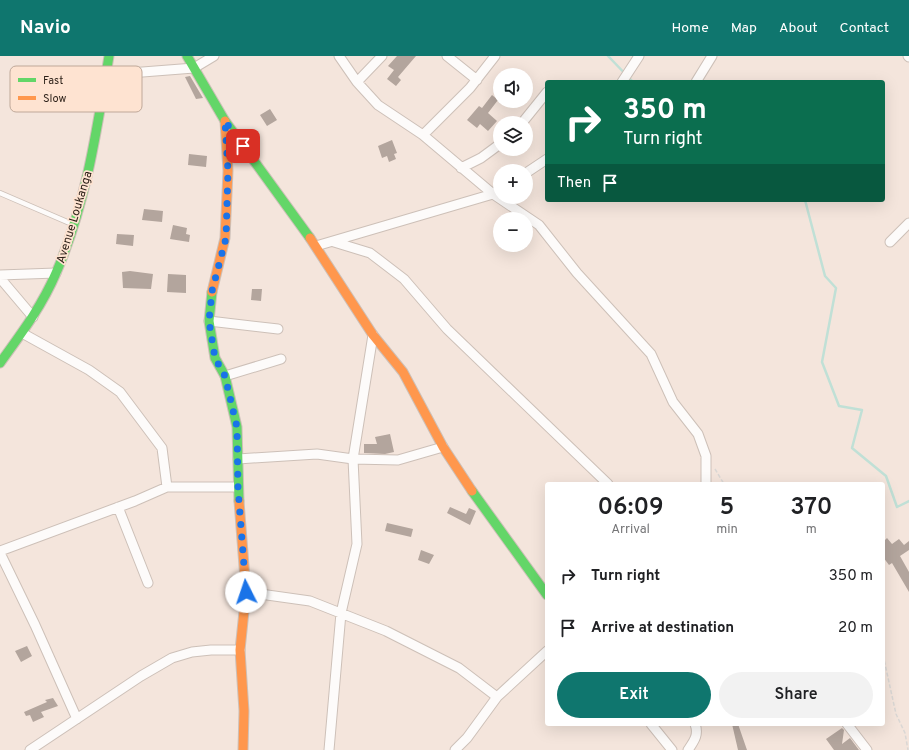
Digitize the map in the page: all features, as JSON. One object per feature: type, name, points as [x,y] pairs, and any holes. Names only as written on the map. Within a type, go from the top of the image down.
[{"type":"street","name":"Avenue Loukanga","points":[[106,66],[109,56]]},
{"type":"street","points":[[187,56],[225,121],[316,246],[373,335],[403,372],[443,447],[481,505],[545,592]]},
{"type":"street","points":[[142,72],[194,68],[214,56]]},
{"type":"street","points":[[339,56],[357,82],[378,106],[423,135],[461,168],[493,189]]},
{"type":"street","points":[[357,82],[382,56]]},
{"type":"street","points":[[447,56],[477,80]]},
{"type":"street","points":[[423,135],[477,80],[495,56]]},
{"type":"street","points":[[623,80],[639,56]]},
{"type":"street","points":[[697,80],[712,56]]},
{"type":"street","points":[[528,116],[545,94]]},
{"type":"street","name":"Avenue Loukanga","points":[[0,363],[33,317],[56,273],[73,224],[91,162],[98,112]]},
{"type":"street","points":[[225,121],[228,171],[226,238],[212,291],[209,321],[215,358],[225,376],[237,427],[238,488],[246,592],[240,650],[244,711],[243,750]]},
{"type":"street","points":[[461,168],[481,158],[493,149]]},
{"type":"street","points":[[533,169],[545,160]]},
{"type":"street","points":[[316,246],[334,242],[493,193]]},
{"type":"street","points":[[512,204],[539,225],[577,273],[651,354],[673,402],[698,434],[706,456],[706,482]]},
{"type":"street","points":[[890,242],[909,223]]},
{"type":"street","points":[[334,242],[370,253],[404,279],[447,329],[606,482]]},
{"type":"street","points":[[0,275],[56,273]]},
{"type":"street","points":[[0,278],[33,317]]},
{"type":"street","points":[[209,321],[278,329]]},
{"type":"street","points":[[22,333],[89,370],[120,392],[162,448],[167,487]]},
{"type":"street","points":[[329,750],[341,613],[357,544],[353,459],[373,335]]},
{"type":"street","points":[[225,376],[281,359]]},
{"type":"street","points":[[238,459],[317,454],[353,459],[398,460],[443,447]]},
{"type":"street","points":[[77,719],[35,625],[0,552],[167,487],[238,488]]},
{"type":"street","points":[[118,507],[148,583]]},
{"type":"street","points":[[246,592],[310,601],[386,631],[459,668],[497,697]]},
{"type":"street","points":[[34,749],[141,676],[172,658],[192,652],[211,650],[240,650]]},
{"type":"street","points":[[455,750],[467,738],[497,697],[545,653]]},
{"type":"street","points":[[653,726],[672,750]]},
{"type":"street","points":[[688,750],[695,740],[697,730],[696,726]]},
{"type":"street","points":[[849,726],[867,750]]},
{"type":"lane","points":[[0,193],[73,224]]},
{"type":"path","points":[[885,664],[896,714],[904,733],[908,750]]},
{"type":"building","points":[[397,56],[416,56],[398,77],[401,80],[396,86],[387,79],[394,70],[388,66]]},
{"type":"building","points":[[190,76],[203,98],[196,99],[185,77]]},
{"type":"building","points":[[492,95],[493,96],[493,106],[488,113],[493,117],[493,125],[488,131],[480,124],[477,128],[467,120],[479,106],[482,108]]},
{"type":"building","points":[[270,109],[277,120],[267,126],[260,115]]},
{"type":"building","points":[[392,140],[397,153],[394,154],[396,159],[389,162],[387,156],[382,158],[378,146]]},
{"type":"building","points":[[189,154],[207,156],[206,167],[188,165]]},
{"type":"building","points":[[144,209],[163,211],[162,222],[142,220]]},
{"type":"building","points":[[173,225],[187,228],[186,234],[190,235],[189,242],[170,239]]},
{"type":"building","points":[[117,234],[134,235],[133,246],[116,244]]},
{"type":"building","points":[[130,271],[153,274],[151,289],[123,288],[122,272]]},
{"type":"building","points":[[168,274],[186,275],[186,293],[167,292]]},
{"type":"building","points":[[252,289],[262,289],[261,301],[251,300]]},
{"type":"building","points":[[390,434],[394,452],[385,454],[364,453],[364,444],[377,444],[375,437]]},
{"type":"building","points":[[450,507],[466,514],[469,508],[476,511],[470,525],[447,513]]},
{"type":"building","points":[[387,523],[413,529],[411,537],[385,531]]},
{"type":"building","points":[[887,538],[892,544],[899,539],[904,545],[909,541],[909,550],[900,556],[909,572],[909,592],[892,563],[889,565],[885,560],[885,540]]},
{"type":"building","points":[[421,550],[434,555],[429,564],[418,560]]},
{"type":"building","points":[[27,646],[32,656],[21,662],[15,651]]},
{"type":"building","points":[[53,698],[58,706],[41,712],[44,717],[33,722],[30,715],[26,716],[24,712],[47,702],[45,700]]},
{"type":"building","points":[[732,726],[739,726],[747,750],[738,750]]},
{"type":"building","points":[[842,728],[844,730],[842,744],[850,738],[859,750],[834,750],[826,739]]},
{"type":"waterway","points":[[608,56],[631,80]]},
{"type":"waterway","points":[[806,202],[825,276],[836,288],[822,362],[839,406],[862,410],[852,448],[886,476],[897,507],[909,501]]},
{"type":"traffic: fast","points":[[107,66],[109,56]]},
{"type":"traffic: fast","points":[[187,56],[225,121],[310,238]]},
{"type":"traffic: fast","points":[[0,363],[31,320],[56,273],[83,194],[100,112]]},
{"type":"traffic: fast","points":[[212,292],[209,321],[215,358],[225,376],[237,427],[239,501]]},
{"type":"traffic: fast","points":[[472,491],[545,592]]},
{"type":"traffic: slow","points":[[212,292],[225,238],[228,171],[225,121]]},
{"type":"traffic: slow","points":[[310,238],[373,335],[403,372],[443,447],[472,491]]},
{"type":"traffic: slow","points":[[239,501],[246,592],[240,650],[244,711],[243,750]]},
{"type":"route","points":[[243,146],[225,121],[228,171],[226,238],[212,291],[209,321],[215,358],[225,376],[237,427],[238,488],[246,592]]}]
